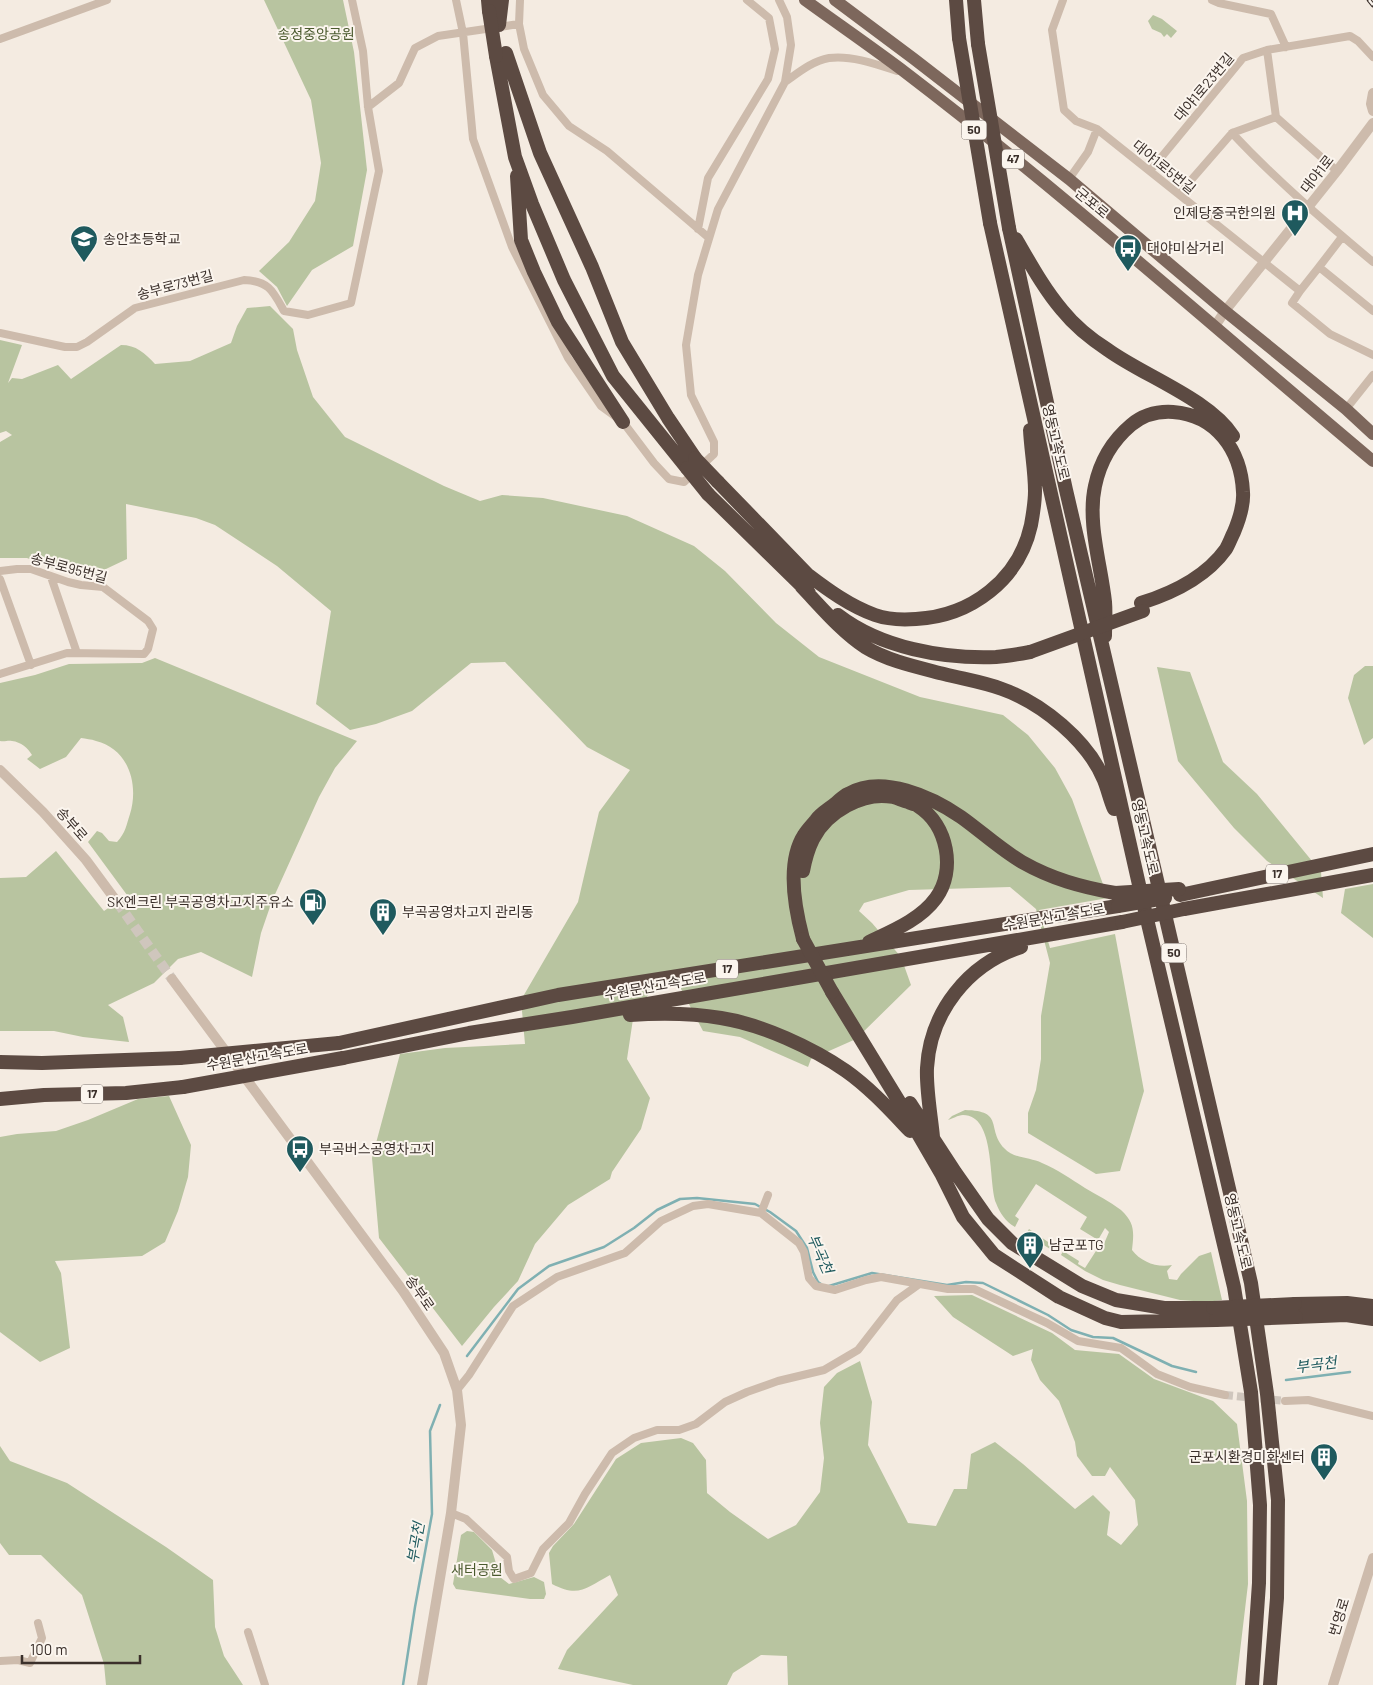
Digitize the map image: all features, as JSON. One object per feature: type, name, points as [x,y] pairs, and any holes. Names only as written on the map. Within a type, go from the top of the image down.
[{"type":"highway","name":"영동고속도로","points":[[956,0],[959,38],[990,223],[1142,898],[1234,1287],[1251,1392],[1260,1505],[1259,1583],[1252,1685]]},
{"type":"highway","name":"영동고속도로","points":[[974,0],[978,44],[1009,228],[1066,490],[1251,1283],[1267,1394],[1278,1500],[1277,1598],[1270,1685]]},
{"type":"highway","points":[[493,4],[499,25],[501,55],[540,153],[592,267],[622,342],[668,418],[708,494],[845,620],[869,634],[929,652],[965,657],[997,657],[1029,647],[1142,607],[1207,570],[1226,549],[1238,521],[1243,493],[1240,471],[1234,453],[1224,437],[1209,423],[1186,413],[1162,411],[1139,419],[1121,434],[1106,455],[1095,485],[1092,511],[1106,604],[1105,659]]},
{"type":"highway","points":[[493,4],[515,158],[521,240],[558,322],[623,422]]},
{"type":"highway","points":[[515,158],[564,280],[613,376],[691,463],[718,482],[804,581],[840,627],[866,647],[897,661],[1003,689],[1030,702],[1058,720],[1087,751],[1104,779],[1142,898]]},
{"type":"highway","points":[[1009,228],[1038,277],[1062,310],[1083,331],[1108,350],[1217,417],[1241,448],[1249,470],[1252,493],[1248,523],[1235,552],[1214,576],[1168,603],[1142,607]]},
{"type":"highway","points":[[804,581],[875,615],[898,620],[942,616],[963,610],[992,591],[1009,572],[1022,550],[1032,518],[1035,492],[1025,375]]},
{"type":"highway","points":[[1116,900],[1046,875],[1006,852],[960,817],[934,801],[914,792],[893,787],[869,787],[848,793],[818,817],[803,836],[796,855],[794,876],[796,915],[836,991],[929,1144],[963,1216],[994,1255],[1059,1297],[1096,1315],[1121,1322],[1214,1314],[1295,1310],[1347,1303],[1373,1306]]},
{"type":"highway","points":[[807,937],[801,896],[802,877],[806,857],[814,837],[840,809],[871,797],[893,797],[918,806],[933,820],[944,840],[947,858],[945,882],[936,898],[924,911],[911,920],[856,948]]},
{"type":"highway","name":"수원문산고속도로","points":[[0,1062],[42,1063],[180,1058],[339,1043],[558,995],[856,948],[1116,900],[1222,886],[1373,854]]},
{"type":"highway","name":"수원문산고속도로","points":[[0,1099],[44,1095],[126,1093],[183,1087],[469,1033],[1122,922],[1373,875]]},
{"type":"highway","points":[[929,1144],[927,1070],[930,1043],[937,1022],[947,1002],[972,974],[1004,952],[1070,931]]},
{"type":"highway","points":[[572,1017],[656,1013],[722,1018],[754,1026],[798,1043],[847,1071],[929,1144],[988,1219],[1012,1243],[1082,1286],[1116,1300],[1214,1314]]},
{"type":"highway","points":[[1295,1310],[1373,1319]]},
{"type":"main road","name":"군포로","points":[[805,0],[905,73],[1056,193],[1373,461]]},
{"type":"main road","name":"군포로","points":[[835,0],[1068,179],[1225,311],[1346,409],[1373,434]]},
{"type":"street","points":[[0,39],[107,0]]},
{"type":"street","points":[[352,0],[363,51],[368,107]]},
{"type":"street","points":[[456,0],[463,33],[473,139],[512,247],[568,358],[601,406],[623,422],[654,463],[669,478],[684,482],[714,454],[714,442],[691,395],[686,345],[698,275],[718,210],[785,82],[791,45],[787,17],[779,0]]},
{"type":"street","points":[[520,0],[518,24],[524,48],[543,95],[569,126],[607,151],[709,238]]},
{"type":"street","points":[[698,229],[708,178],[768,79],[775,49],[769,18],[747,0]]},
{"type":"street","points":[[1063,0],[1052,30],[1064,110],[1076,121],[1097,129]]},
{"type":"street","points":[[1212,0],[1271,14],[1286,47]]},
{"type":"street","points":[[368,107],[399,83],[416,48],[438,36],[518,24]]},
{"type":"street","name":"대야1로23번길","points":[[1150,171],[1244,58],[1267,50],[1350,36],[1358,40],[1373,57]]},
{"type":"street","points":[[1267,50],[1276,117],[1337,171]]},
{"type":"street","points":[[785,82],[808,66],[828,58],[851,59],[905,73]]},
{"type":"street","points":[[1373,93],[1371,104],[1373,111]]},
{"type":"street","name":"송부로73번길","points":[[0,333],[65,347],[77,347],[136,308],[244,280],[254,280],[268,286],[284,311],[293,313],[308,315],[350,303],[379,171],[368,107]]},
{"type":"street","points":[[1178,194],[1232,133],[1276,117]]},
{"type":"street","name":"대야1로","points":[[1215,326],[1337,171],[1373,122]]},
{"type":"street","name":"군포로","points":[[1068,179],[1088,152],[1097,129]]},
{"type":"street","name":"대야1로5번길","points":[[1097,129],[1300,291]]},
{"type":"street","points":[[1232,133],[1308,207],[1373,262]]},
{"type":"street","points":[[1342,237],[1292,303],[1330,334],[1373,355]]},
{"type":"street","points":[[1320,267],[1373,311]]},
{"type":"street","points":[[1346,409],[1373,374]]},
{"type":"street","name":"송부로95번길","points":[[0,571],[31,569],[51,577],[81,585],[103,587],[148,621],[153,629],[148,649],[144,654],[77,654],[56,656],[0,674]]},
{"type":"street","points":[[51,577],[77,654]]},
{"type":"street","points":[[0,580],[31,665]]},
{"type":"street","name":"송부로","points":[[0,770],[49,818],[86,860],[117,902]]},
{"type":"street","name":"송부로","points":[[172,979],[403,1292],[444,1353],[456,1390],[461,1425],[451,1513],[422,1685]]},
{"type":"street","points":[[761,1213],[768,1195]]},
{"type":"street","points":[[456,1390],[469,1375],[512,1306],[557,1277],[625,1253],[660,1221],[693,1206],[708,1204],[761,1213],[799,1244],[804,1252],[809,1278],[816,1286],[835,1290],[881,1277],[948,1289],[974,1289],[1047,1323],[1078,1341],[1122,1348],[1157,1374],[1190,1386],[1225,1395]]},
{"type":"street","points":[[451,1513],[466,1518],[508,1556],[509,1571],[514,1579],[530,1573],[543,1549],[569,1523],[585,1494],[612,1453],[634,1438],[657,1430],[678,1430],[696,1424],[726,1402],[747,1392],[778,1381],[824,1370],[858,1350],[897,1300],[918,1284]]},
{"type":"street","points":[[1284,1401],[1308,1400],[1373,1416]]},
{"type":"street","name":"번영로","points":[[1333,1685],[1373,1558]]},
{"type":"street","points":[[1362,1588],[1373,1576]]},
{"type":"street","points":[[0,1661],[18,1660],[30,1663],[42,1638],[38,1623]]},
{"type":"street","points":[[248,1632],[265,1685]]},
{"type":"green space","name":"송정중앙공원","points":[[264,0],[343,0],[354,52],[367,170],[353,246],[312,270],[287,306],[277,287],[259,271],[289,242],[315,201],[321,163],[311,100]]},
{"type":"green space","points":[[1153,15],[1162,19],[1177,31],[1171,38],[1167,34],[1164,37],[1161,33],[1152,29],[1148,21]]},
{"type":"green space","points":[[270,306],[293,329],[297,350],[313,397],[345,437],[444,486],[480,501],[502,495],[543,498],[627,516],[694,546],[725,571],[776,623],[819,657],[920,697],[1003,715],[1028,735],[1055,768],[1072,799],[1108,898],[1039,910],[1050,948],[1115,934],[1144,1091],[1120,1171],[1096,1174],[1028,1133],[1028,1113],[1036,1090],[1041,1059],[1041,1016],[1050,963],[1036,909],[1010,887],[909,890],[864,903],[859,911],[872,923],[901,957],[911,985],[856,1039],[811,1059],[808,1067],[740,1037],[703,1031],[679,985],[653,987],[633,1019],[627,1059],[650,1098],[641,1129],[612,1172],[610,1179],[568,1205],[535,1244],[518,1281],[462,1346],[379,1238],[372,1158],[400,1054],[445,1048],[525,1044],[521,1000],[578,902],[599,812],[630,770],[587,747],[505,662],[471,663],[412,711],[376,724],[350,730],[316,704],[331,611],[277,566],[215,525],[196,518],[126,504],[127,559],[87,578],[27,558],[0,558],[0,442],[12,435],[6,431],[0,433],[0,340],[22,345],[8,383],[12,378],[22,379],[58,365],[71,379],[121,345],[131,346],[140,350],[155,364],[190,361],[231,343],[237,326],[247,308]]},
{"type":"green space","points":[[155,658],[357,741],[335,768],[319,797],[272,901],[261,933],[252,977],[201,952],[178,959],[154,983],[108,1005],[123,1017],[129,1042],[83,1037],[54,1031],[0,1031],[0,878],[26,877],[56,851],[104,911],[127,895],[88,842],[97,831],[102,833],[109,841],[117,842],[127,825],[133,791],[132,780],[124,760],[107,745],[94,740],[81,738],[66,757],[40,769],[27,759],[32,755],[24,746],[11,741],[0,741],[0,683],[35,675],[69,664],[142,663]]},
{"type":"green space","points":[[1365,666],[1373,666],[1373,738],[1364,745],[1348,698],[1354,675]]},
{"type":"green space","points":[[1157,667],[1190,672],[1223,762],[1257,794],[1321,872],[1323,898],[1267,861],[1234,828],[1178,761]]},
{"type":"green space","points":[[1373,884],[1373,938],[1341,913],[1345,889]]},
{"type":"green space","points":[[169,1096],[191,1145],[188,1177],[178,1211],[165,1242],[142,1256],[55,1261],[61,1273],[70,1348],[40,1362],[0,1332],[0,1137],[56,1131],[138,1099]]},
{"type":"green space","points":[[965,1110],[977,1111],[990,1117],[999,1141],[1008,1152],[1053,1168],[1121,1210],[1129,1219],[1133,1228],[1132,1250],[1140,1258],[1155,1265],[1172,1265],[1167,1271],[1169,1279],[1177,1280],[1199,1256],[1211,1252],[1222,1300],[1207,1302],[1180,1300],[1103,1280],[1085,1271],[1061,1255],[1063,1251],[1079,1261],[1078,1264],[1085,1268],[1103,1240],[1103,1246],[1109,1232],[1105,1228],[1098,1240],[1080,1229],[1087,1217],[1036,1184],[1015,1216],[1019,1219],[1015,1227],[1011,1225],[1003,1216],[996,1203],[989,1151],[981,1126],[974,1118],[963,1115],[948,1120]]},
{"type":"green space","points":[[1029,1229],[1057,1248],[1055,1252],[1026,1234]]},
{"type":"green space","points":[[972,1295],[1052,1333],[1075,1350],[1119,1354],[1154,1379],[1213,1401],[1237,1424],[1247,1501],[1248,1584],[1236,1685],[788,1685],[787,1656],[761,1655],[733,1673],[727,1685],[633,1685],[558,1669],[567,1650],[618,1595],[610,1575],[582,1590],[576,1591],[552,1584],[549,1553],[553,1546],[574,1524],[616,1459],[641,1443],[681,1438],[693,1443],[706,1460],[707,1493],[768,1539],[796,1525],[820,1492],[824,1458],[820,1423],[824,1387],[837,1373],[860,1361],[872,1402],[868,1445],[908,1523],[936,1526],[954,1489],[967,1489],[971,1454],[995,1442],[1075,1509],[1093,1495],[1110,1512],[1107,1535],[1121,1545],[1138,1525],[1135,1500],[1110,1467],[1105,1476],[1092,1476],[1077,1456],[1075,1442],[1059,1401],[1040,1380],[1031,1360],[1033,1349],[1013,1356],[953,1317],[934,1296]]},
{"type":"green space","points":[[0,1446],[10,1461],[67,1483],[213,1580],[215,1627],[224,1656],[243,1685],[106,1685],[104,1664],[82,1595],[41,1555],[9,1555],[0,1543]]},
{"type":"green space","name":"새터공원","points":[[467,1531],[474,1532],[492,1550],[500,1577],[509,1584],[534,1577],[544,1582],[546,1594],[544,1599],[530,1599],[456,1589],[453,1584],[461,1535]]},
{"type":"waterway","name":"부곡천","points":[[467,1356],[518,1289],[549,1266],[604,1247],[634,1228],[657,1210],[680,1199],[697,1198],[755,1204],[770,1212],[796,1231],[807,1248],[813,1272],[821,1284]]},
{"type":"waterway","name":"부곡천","points":[[829,1286],[872,1273],[947,1285],[966,1282],[983,1283],[1048,1315],[1071,1330],[1093,1337],[1113,1338],[1172,1366],[1196,1372]]},
{"type":"waterway","name":"부곡천","points":[[1286,1380],[1350,1372]]},
{"type":"waterway","name":"부곡천","points":[[403,1685],[432,1514],[430,1431],[440,1405]]},
{"type":"tunnel","points":[[117,902],[172,979]]},
{"type":"tunnel","points":[[1225,1395],[1285,1401]]},
{"type":"railway","points":[[1369,0],[1373,5]]},
{"type":"place","name":"인제당중국한의원","points":[[1295,237]]},
{"type":"place","name":"송안초등학교","points":[[84,263]]},
{"type":"place","name":"대야미삼거리","points":[[1128,272]]},
{"type":"place","name":"SK엔크린 부곡공영차고지주유소","points":[[313,926]]},
{"type":"place","name":"부곡공영차고지 관리동","points":[[383,936]]},
{"type":"place","name":"부곡버스공영차고지","points":[[300,1173]]},
{"type":"place","name":"남군포TG","points":[[1030,1269]]},
{"type":"place","name":"군포시환경미화센터","points":[[1324,1481]]}]
